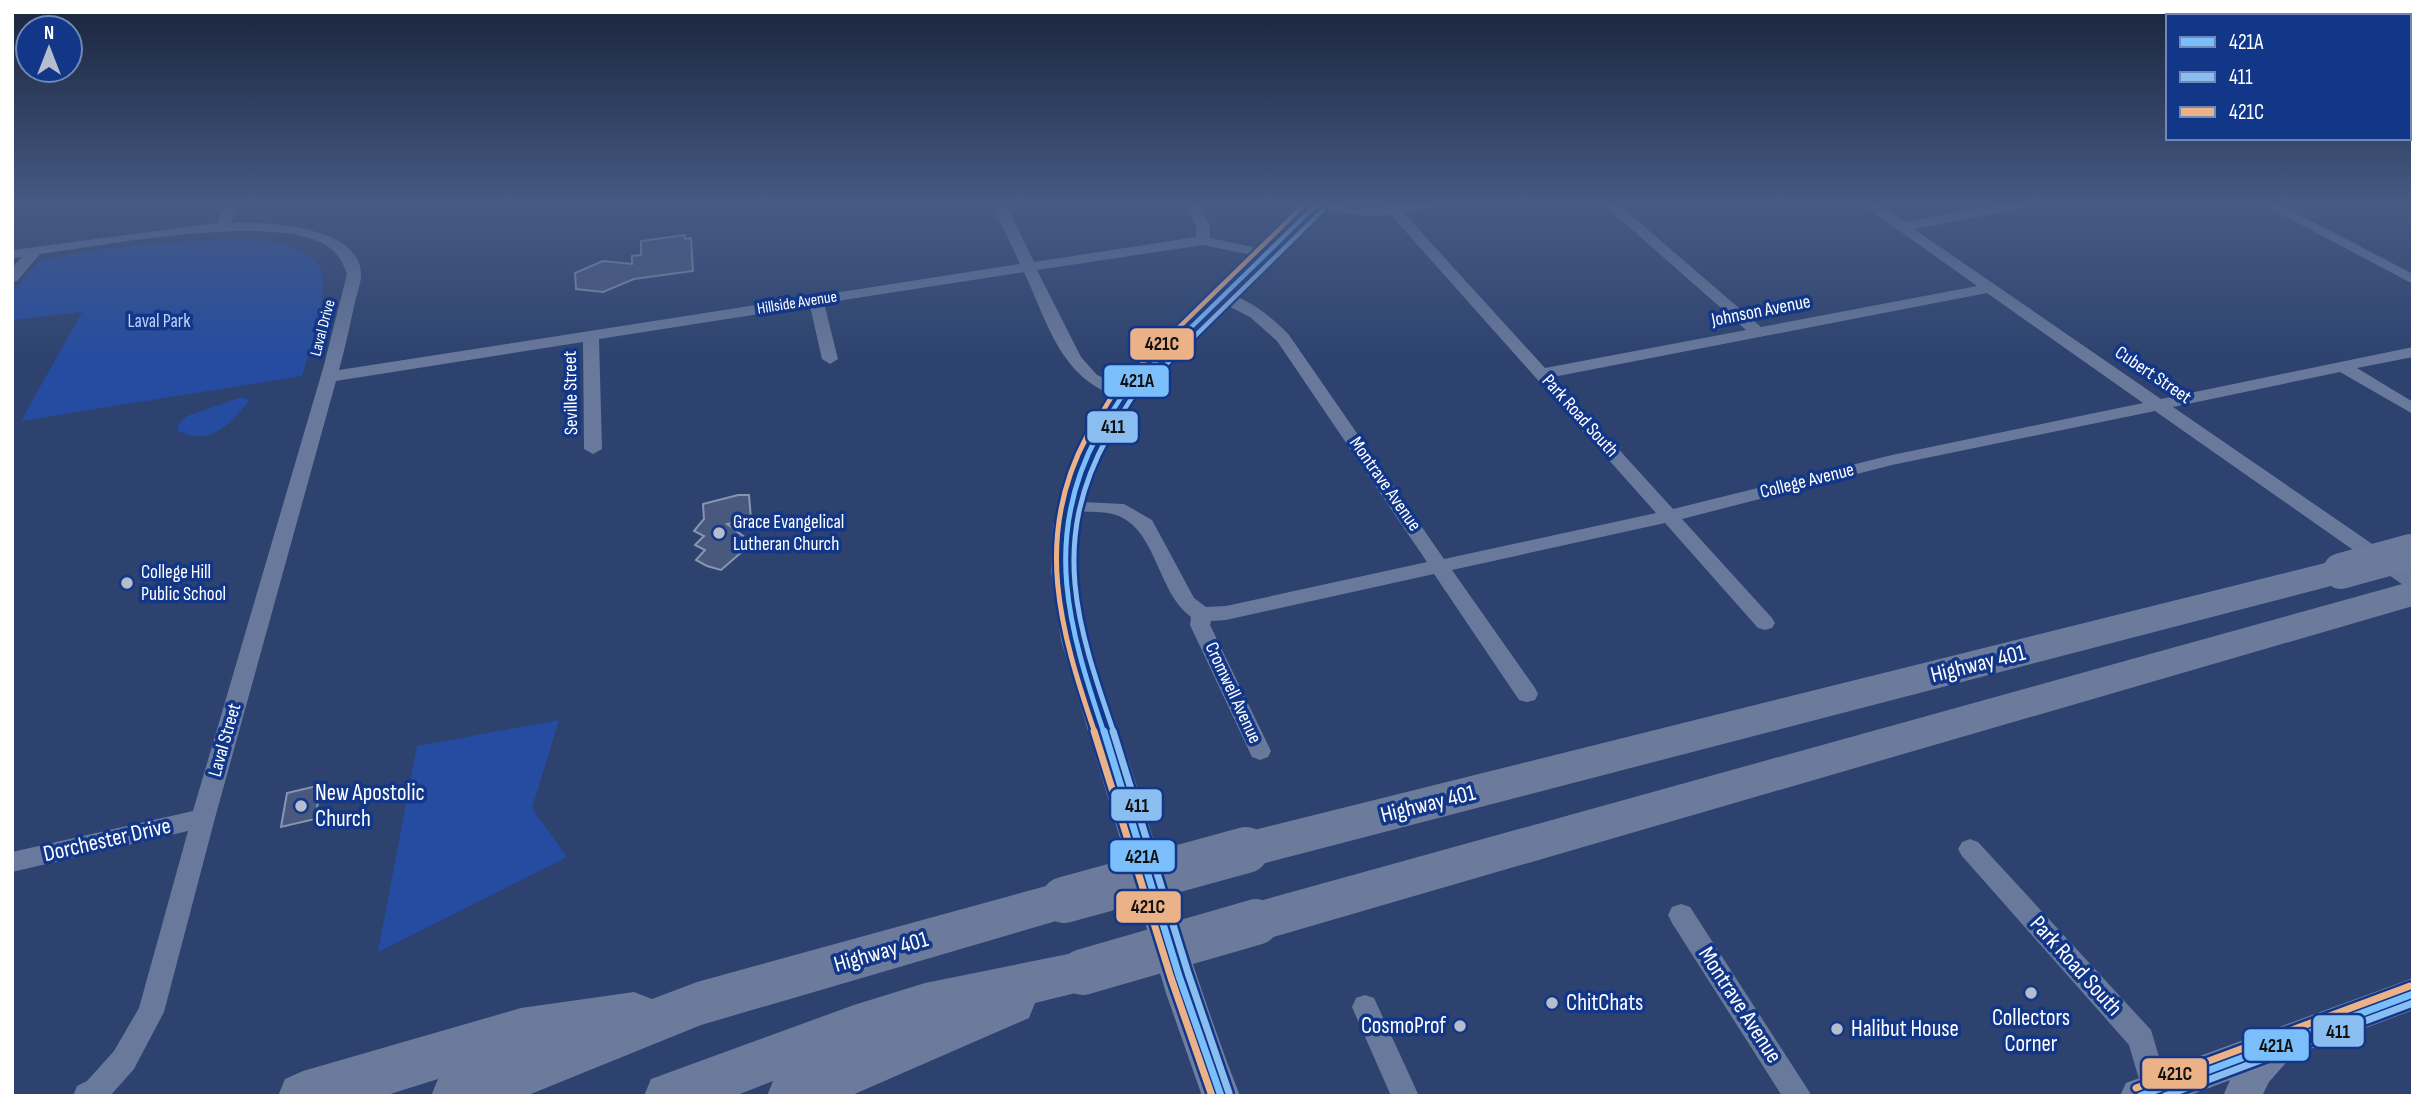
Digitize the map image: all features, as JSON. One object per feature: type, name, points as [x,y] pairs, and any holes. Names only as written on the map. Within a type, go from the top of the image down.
[{"type":"highway","name":"Highway 401","points":[[456,1096],[520,1074],[696,1004],[1246,850],[2341,571],[2407,576]]},
{"type":"highway","points":[[669,1096],[854,1028],[925,1005],[1083,972],[1256,922],[2407,576]]},
{"type":"highway","points":[[792,1096],[1083,972]]},
{"type":"highway","points":[[303,1096],[521,1031],[696,1004]]},
{"type":"main road","points":[[1221,1096],[1086,680],[1071,626],[1064,572],[1069,505],[1098,429],[1124,393],[1265,256]]},
{"type":"main road","points":[[2151,1094],[2413,994]]},
{"type":"main road","points":[[2242,1096],[2256,1069],[2281,1045]]},
{"type":"street","points":[[12,278],[31,256]]},
{"type":"street","name":"Laval Drive","points":[[328,377],[353,284],[354,274],[346,256]]},
{"type":"street","points":[[1023,256],[1069,352],[1083,374],[1101,385],[1124,393]]},
{"type":"street","name":"Hillside Avenue","points":[[328,377],[1100,256]]},
{"type":"street","name":"Park Road South","points":[[1435,256],[1765,623]]},
{"type":"street","points":[[1670,256],[1759,333]]},
{"type":"street","name":"Cubert Street","points":[[1943,256],[2407,576]]},
{"type":"street","points":[[2367,256],[2413,280]]},
{"type":"street","name":"Johnson Avenue","points":[[1542,374],[1988,288]]},
{"type":"street","name":"Montrave Avenue","points":[[1222,297],[1267,318],[1283,338],[1527,694]]},
{"type":"street","points":[[816,300],[830,359]]},
{"type":"street","name":"Seville Street","points":[[592,337],[593,449]]},
{"type":"street","name":"College Avenue","points":[[1202,614],[1226,613],[1669,516],[1892,460],[2413,352]]},
{"type":"street","points":[[2345,368],[2413,409]]},
{"type":"street","name":"Laval Street","points":[[92,1093],[124,1060],[151,1012],[328,377]]},
{"type":"street","name":"Cromwell Avenue","points":[[1069,505],[1124,510],[1145,524],[1186,603],[1202,614],[1200,625],[1260,751]]},
{"type":"street","name":"Dorchester Drive","points":[[12,862],[203,818]]},
{"type":"street","name":"Park Road South","points":[[1970,849],[2141,1039],[2151,1094]]},
{"type":"street","name":"Montrave Avenue","points":[[1681,915],[1798,1096]]},
{"type":"street","points":[[1365,1007],[1405,1096]]},
{"type":"green space","name":"Laval Park","points":[[67,256],[309,256],[319,266],[323,289],[314,337],[302,376],[21,421],[82,312],[12,320],[12,292],[38,261]]},
{"type":"green space","points":[[242,397],[250,400],[219,430],[201,436],[178,431],[178,425],[187,416]]},
{"type":"green space","points":[[559,720],[532,808],[567,857],[378,952],[417,746]]},
{"type":"building","points":[[632,256],[692,256],[693,271],[634,279],[603,292],[576,289],[575,273],[603,261],[632,264]]},
{"type":"building","name":"Grace Evangelical Lutheran Church","points":[[738,495],[749,495],[751,519],[727,524],[743,536],[736,544],[744,550],[721,570],[707,566],[696,560],[705,550],[695,545],[704,536],[694,531],[704,519],[703,504]]},
{"type":"building","name":"New Apostolic Church","points":[[321,785],[315,819],[281,827],[287,793]]},
{"type":"transit line","name":"421C","points":[[1212,1096],[1171,978],[1073,665],[1060,607],[1055,548],[1061,504],[1074,463],[1093,425],[1117,388],[1252,256]]},
{"type":"transit line","name":"421A","points":[[1221,1096],[1179,976],[1082,663],[1068,606],[1064,548],[1070,506],[1082,466],[1124,393],[1264,256]]},
{"type":"transit line","name":"411","points":[[1229,1093],[1188,973],[1090,661],[1077,606],[1074,529],[1090,470],[1131,399],[1277,256]]},
{"type":"transit line","name":"421C","points":[[2136,1088],[2410,986]]},
{"type":"transit line","name":"421A","points":[[2140,1096],[2413,994]]},
{"type":"transit line","name":"411","points":[[2165,1096],[2413,1003]]},
{"type":"place","name":"Grace Evangelical Lutheran Church","points":[[719,533]]},
{"type":"place","name":"College Hill Public School","points":[[127,583]]},
{"type":"place","name":"New Apostolic Church","points":[[301,806]]},
{"type":"place","name":"Collectors Corner","points":[[2031,993]]},
{"type":"place","name":"ChitChats","points":[[1552,1003]]},
{"type":"place","name":"CosmoProf","points":[[1460,1026]]},
{"type":"place","name":"Halibut House","points":[[1837,1029]]}]
